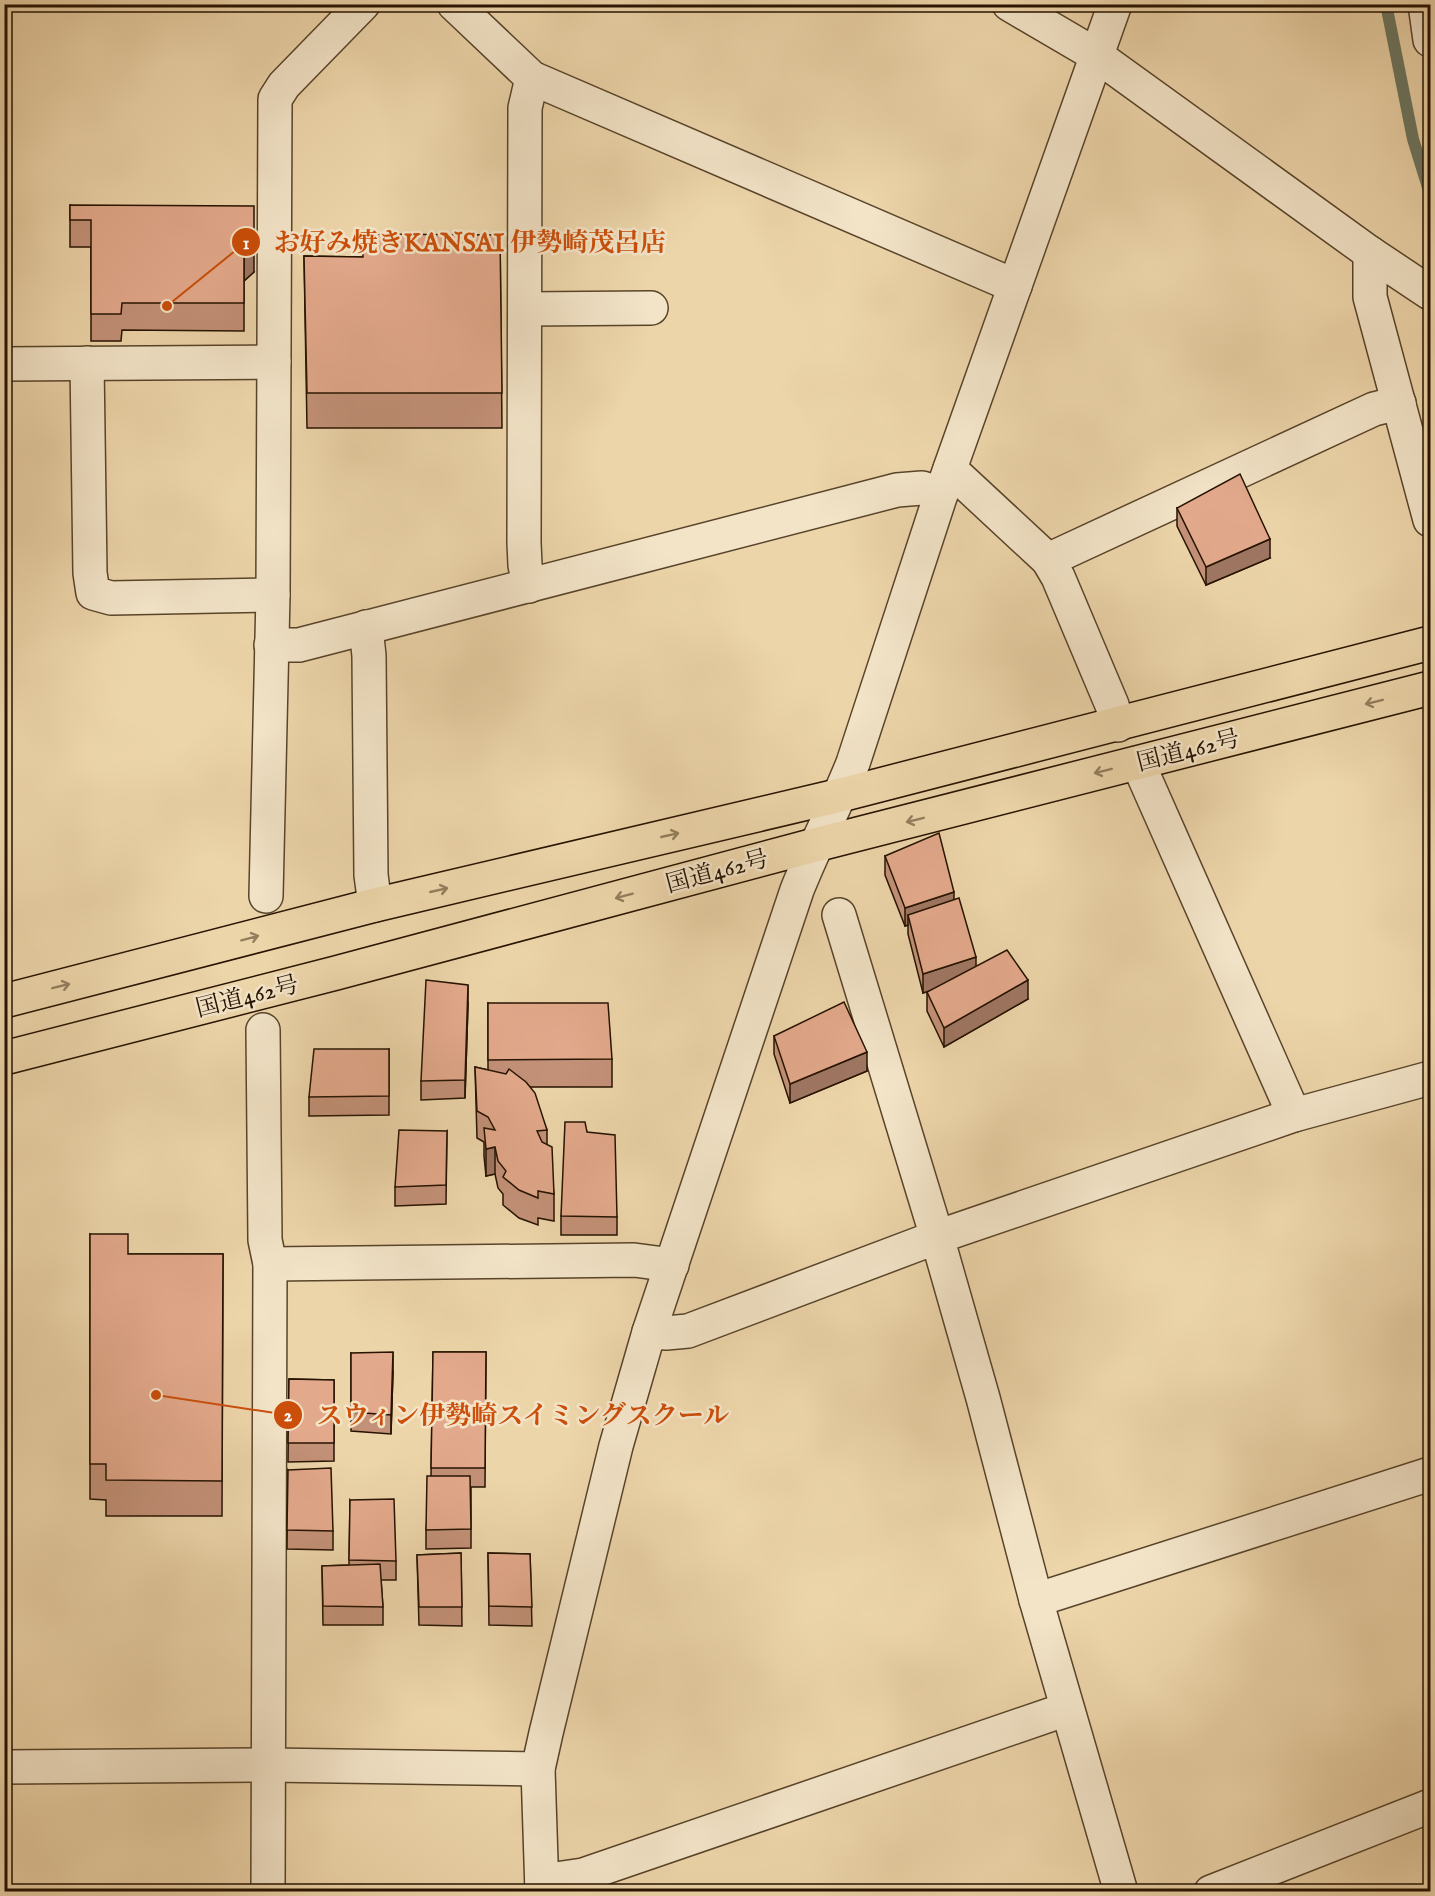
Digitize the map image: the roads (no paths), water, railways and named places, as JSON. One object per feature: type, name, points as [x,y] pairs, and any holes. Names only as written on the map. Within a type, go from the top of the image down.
[{"type":"highway","name":"国道462号","points":[[4,1001],[375,905],[840,795],[1431,643]]},
{"type":"highway","name":"国道462号","points":[[4,1058],[325,976],[815,845],[1431,688]]},
{"type":"street","points":[[266,896],[273,595],[275,99],[285,85],[363,4]]},
{"type":"street","points":[[454,4],[532,78],[1015,286]]},
{"type":"street","points":[[1010,4],[1096,55],[1370,253],[1431,293]]},
{"type":"street","points":[[1067,1709],[583,1875],[542,1886],[538,1769],[616,1446],[648,1332],[797,890],[853,763],[945,481],[1115,4]]},
{"type":"street","points":[[1425,4],[1431,40]]},
{"type":"street","points":[[529,586],[524,554],[525,108],[532,78]]},
{"type":"street","points":[[1370,253],[1370,297],[1431,520]]},
{"type":"street","points":[[525,309],[651,308]]},
{"type":"street","points":[[4,364],[274,362]]},
{"type":"street","points":[[87,363],[90,573],[93,593],[111,598],[273,595]]},
{"type":"street","points":[[1048,560],[1374,409],[1399,403]]},
{"type":"street","points":[[945,481],[1048,560],[1058,577],[1118,724]]},
{"type":"street","points":[[271,645],[299,645],[897,490],[922,488],[945,481]]},
{"type":"street","points":[[366,627],[369,656],[371,875],[375,905]]},
{"type":"street","points":[[1138,763],[1294,1115]]},
{"type":"street","points":[[839,915],[937,1238],[983,1398],[1036,1600],[1120,1892]]},
{"type":"street","points":[[263,1030],[266,1240],[270,1264],[268,1892]]},
{"type":"street","points":[[648,1332],[688,1331],[937,1238],[1294,1115],[1431,1078]]},
{"type":"street","points":[[270,1264],[634,1260],[672,1265]]},
{"type":"street","points":[[1036,1600],[1431,1474]]},
{"type":"street","points":[[4,1767],[269,1765],[538,1769]]},
{"type":"street","points":[[1210,1892],[1431,1806]]},
{"type":"waterway","points":[[1386,4],[1413,139],[1430,194]]},
{"type":"place","name":"お好み焼きKANSAI 伊勢崎茂呂店","points":[[167,306]]},
{"type":"place","name":"スウィン伊勢崎スイミングスクール","points":[[156,1395]]}]
